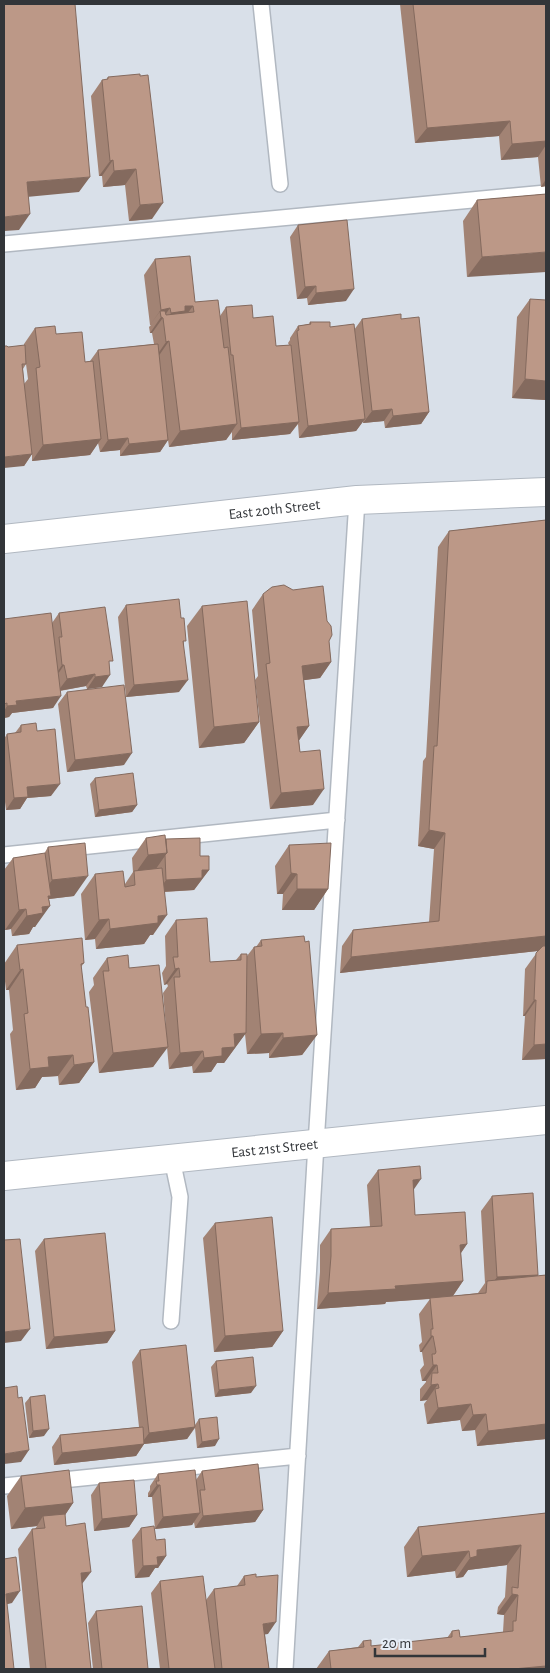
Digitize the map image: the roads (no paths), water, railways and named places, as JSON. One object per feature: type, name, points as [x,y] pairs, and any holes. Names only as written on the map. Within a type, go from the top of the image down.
[{"type":"street","name":"East 20th Street","points":[[4,539],[357,500],[546,492]]},
{"type":"street","name":"East 21st Street","points":[[4,1176],[546,1120]]},
{"type":"lane","points":[[261,4],[280,184]]},
{"type":"lane","points":[[4,244],[546,193]]},
{"type":"lane","points":[[285,1669],[357,500]]},
{"type":"lane","points":[[4,855],[337,820]]},
{"type":"lane","points":[[171,1321],[180,1197],[172,1159]]},
{"type":"lane","points":[[4,1486],[298,1456]]}]
